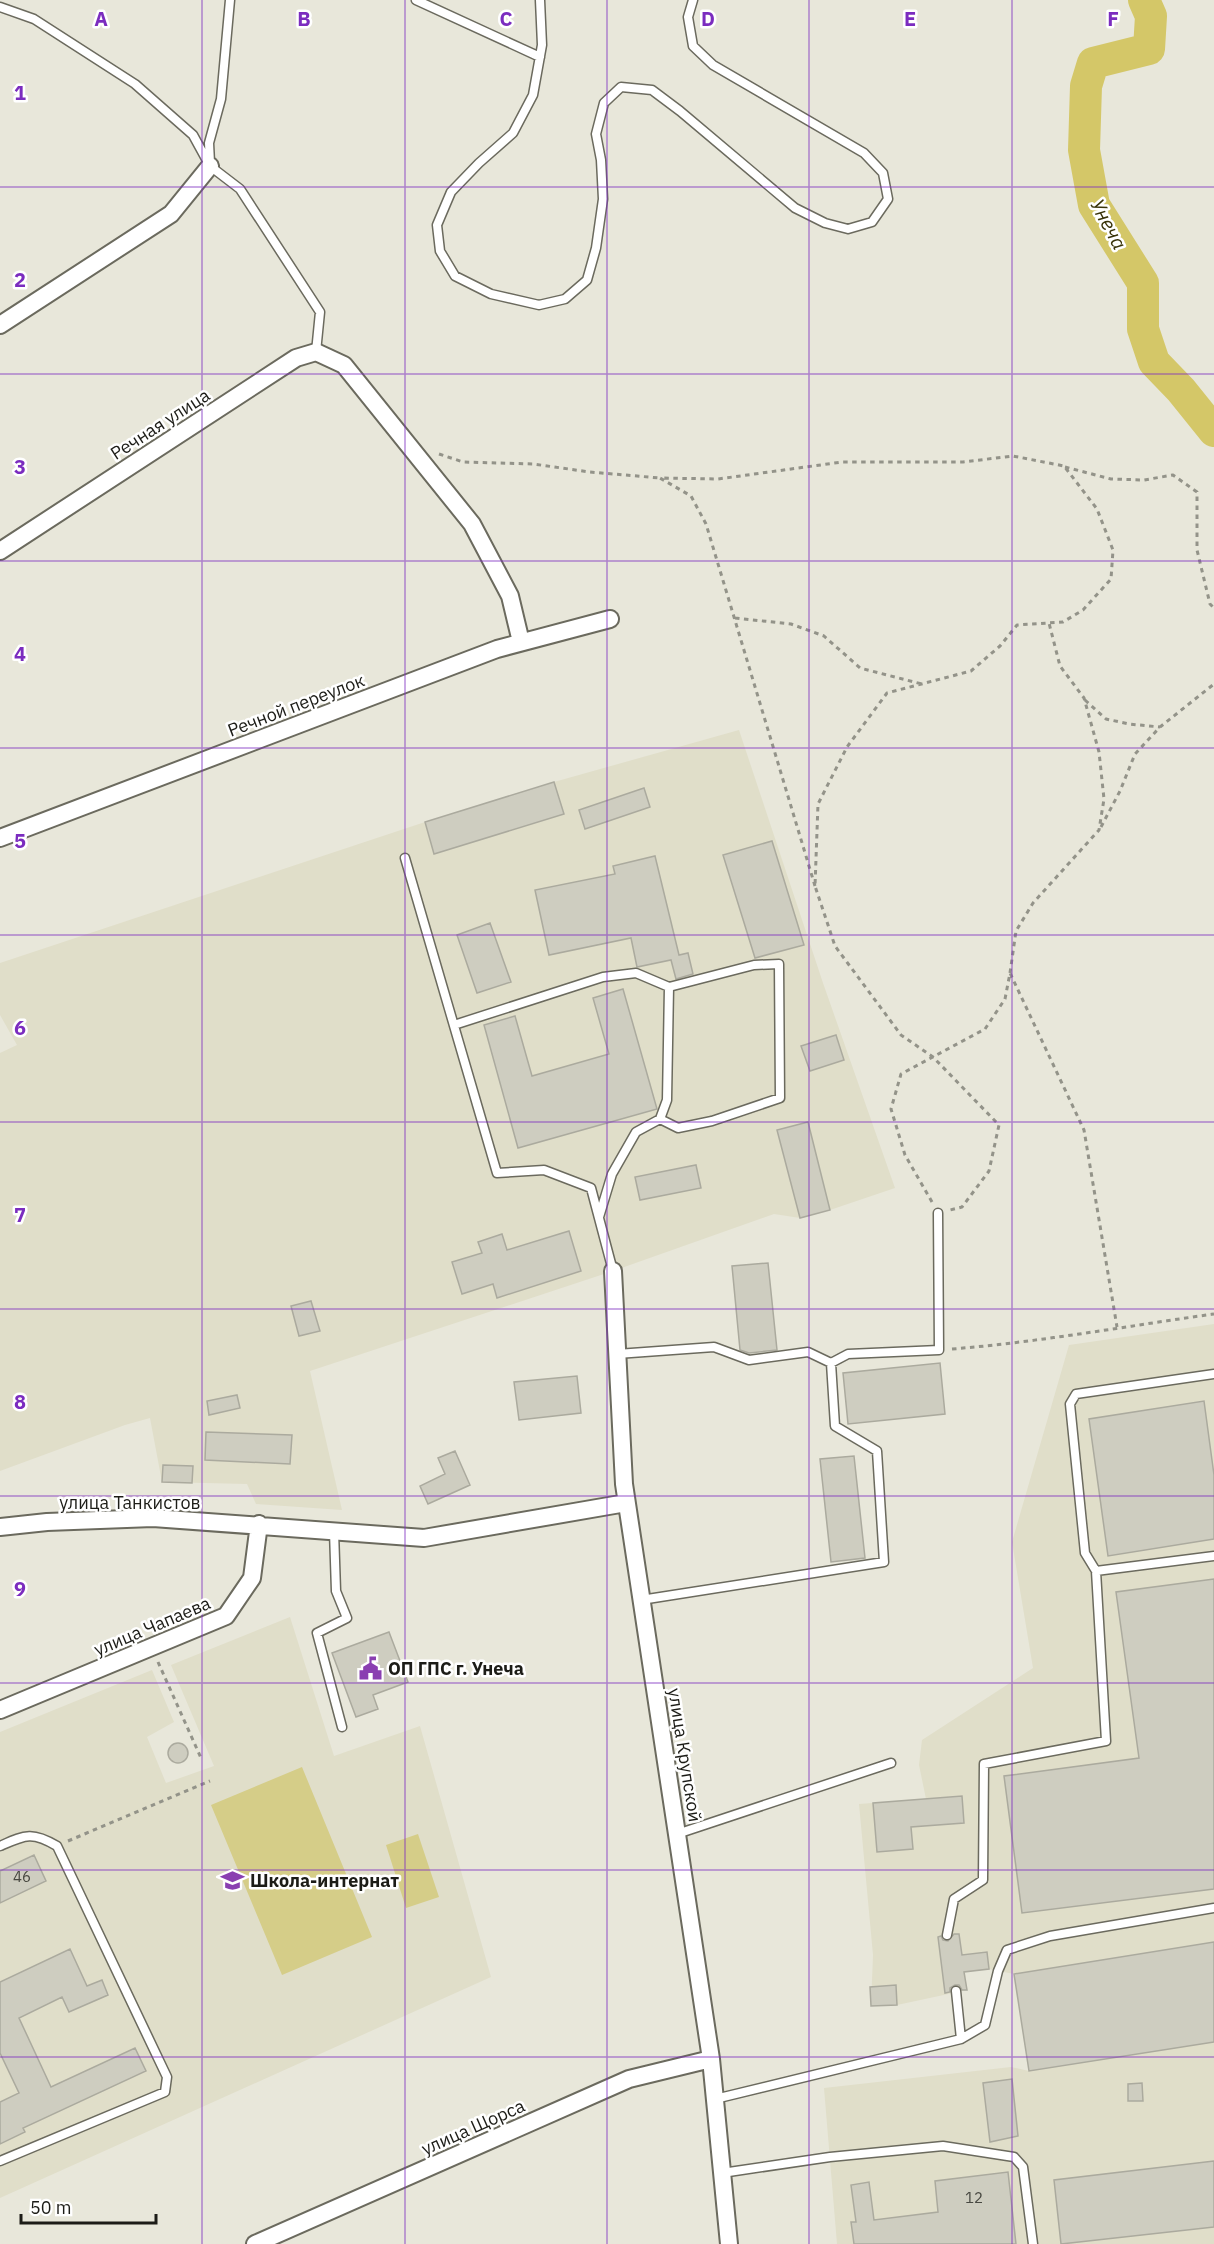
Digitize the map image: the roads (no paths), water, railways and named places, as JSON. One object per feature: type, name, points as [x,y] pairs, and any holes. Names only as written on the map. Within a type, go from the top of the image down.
[{"type":"street","points":[[0,325],[171,214],[210,166]]},
{"type":"street","points":[[316,352],[345,365],[472,524],[510,596],[521,642]]},
{"type":"street","name":"Речная улица","points":[[0,551],[296,358],[316,352]]},
{"type":"street","name":"Речной переулок","points":[[0,838],[521,642],[610,619]]},
{"type":"street","name":"улица Крупской","points":[[613,1271],[626,1503],[711,2059],[729,2244]]},
{"type":"street","name":"улица Танкистов","points":[[0,1527],[46,1522],[153,1518],[259,1524],[424,1538],[626,1503]]},
{"type":"street","name":"улица Чапаева","points":[[0,1710],[226,1616],[252,1578],[259,1524]]},
{"type":"street","name":"улица Щорса","points":[[255,2244],[629,2079],[711,2059]]},
{"type":"lane","points":[[210,166],[209,143],[221,99],[230,0]]},
{"type":"lane","points":[[416,0],[540,57]]},
{"type":"lane","points":[[540,0],[542,45],[533,95],[513,133],[451,192],[437,225],[440,251],[455,276],[491,294],[539,305],[565,299],[586,280],[596,248],[603,199],[602,160],[596,134],[604,103],[621,87],[651,90],[680,111],[795,208],[825,223],[848,229],[872,222],[888,199],[883,173],[864,153],[713,65],[693,46],[688,17],[693,0]]},
{"type":"lane","points":[[0,7],[34,20],[135,84],[193,135],[210,166],[240,189],[320,312],[316,352]]},
{"type":"lane","points":[[405,858],[497,1173],[544,1170],[591,1188],[613,1271]]},
{"type":"lane","points":[[454,1025],[603,977],[636,973],[669,987],[754,965],[779,964],[780,1098],[712,1121],[678,1128],[660,1119]]},
{"type":"lane","points":[[599,1218],[612,1174],[636,1132],[660,1119],[667,1100],[669,987]]},
{"type":"lane","points":[[831,1364],[848,1354],[939,1350],[938,1213]]},
{"type":"lane","points":[[617,1354],[714,1347],[748,1360],[808,1352],[831,1364]]},
{"type":"lane","points":[[641,1600],[884,1562],[877,1451],[835,1426],[831,1364]]},
{"type":"lane","points":[[947,1935],[954,1899],[983,1881],[984,1764],[1106,1741],[1096,1571],[1085,1553],[1070,1404],[1076,1394],[1214,1374]]},
{"type":"lane","points":[[334,1531],[336,1591],[347,1618],[317,1633],[342,1727]]},
{"type":"lane","points":[[1096,1571],[1214,1556]]},
{"type":"lane","points":[[677,1834],[891,1763]]},
{"type":"lane","points":[[0,1846],[24,1835],[45,1839],[57,1846],[168,2077],[165,2092],[0,2161]]},
{"type":"lane","points":[[715,2099],[961,2039],[985,2025],[998,1971],[1007,1950],[1050,1936],[1214,1908]]},
{"type":"lane","points":[[956,1991],[961,2039]]},
{"type":"lane","points":[[722,2173],[830,2157],[943,2146],[1014,2157],[1023,2168],[1033,2244]]},
{"type":"waterway","name":"Унеча","points":[[1144,0],[1151,16],[1149,49],[1093,63],[1086,86],[1084,150],[1094,205],[1143,283],[1143,329],[1154,362],[1181,390],[1214,431]]},
{"type":"place","name":"ОП ГПС г. Унеча","points":[[370,1668]]},
{"type":"place","name":"Школа-интернат","points":[[232,1880]]}]
